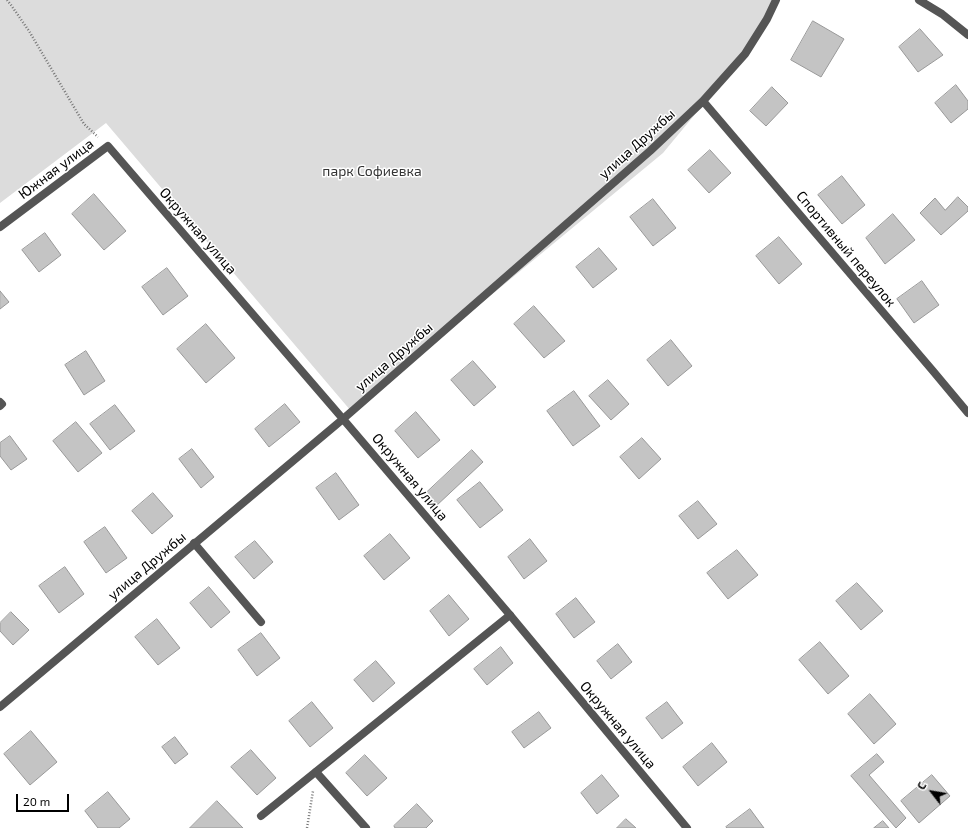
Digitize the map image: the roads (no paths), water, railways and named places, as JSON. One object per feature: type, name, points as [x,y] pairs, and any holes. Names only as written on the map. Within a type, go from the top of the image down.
[{"type":"street","name":"улица Дружбы","points":[[0,707],[343,418],[644,156],[703,101],[745,54],[767,19],[776,0]]},
{"type":"street","points":[[919,0],[942,14],[968,35]]},
{"type":"street","name":"Спортивный переулок","points":[[703,101],[968,413]]},
{"type":"street","name":"Окружная улица","points":[[108,146],[343,418],[688,828]]},
{"type":"street","name":"Южная улица","points":[[0,227],[108,146]]},
{"type":"street","points":[[0,402],[2,404],[0,406]]},
{"type":"street","points":[[194,543],[261,622]]},
{"type":"street","points":[[261,816],[510,615]]},
{"type":"street","points":[[316,772],[366,828]]},
{"type":"park label","name":"парк Софиевка","points":[[372,171]]}]
